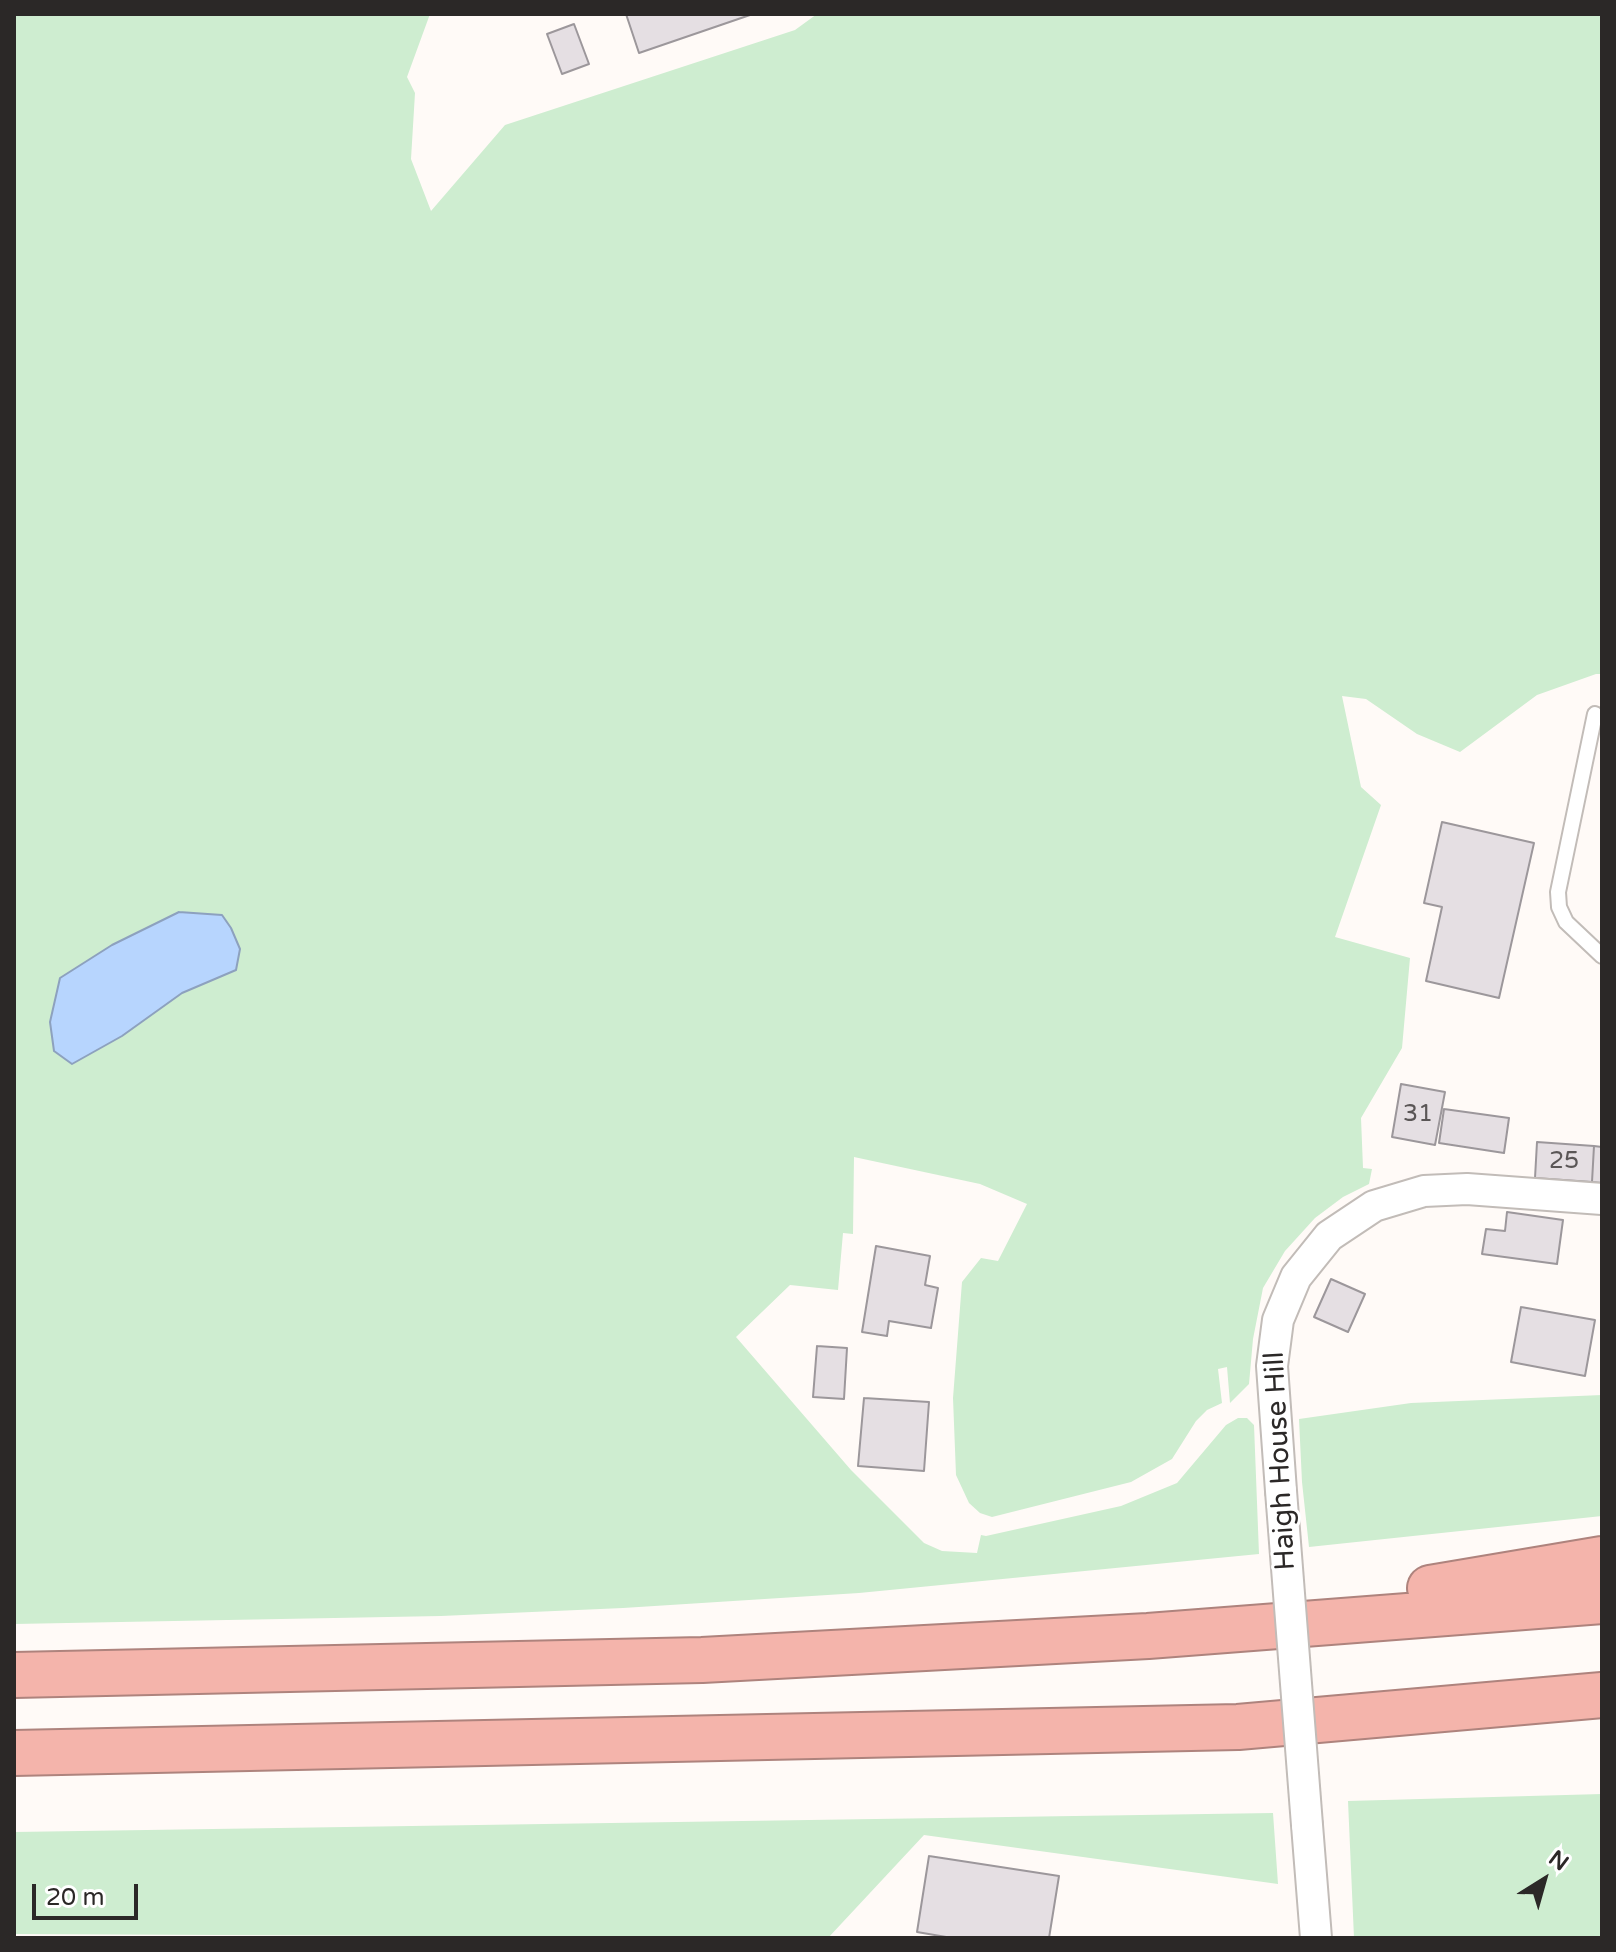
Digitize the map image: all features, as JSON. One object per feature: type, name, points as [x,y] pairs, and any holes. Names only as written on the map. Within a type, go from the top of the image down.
[{"type":"highway","points":[[1148,1636],[1602,1559]]},
{"type":"highway","points":[[14,1675],[702,1660],[1148,1636],[1602,1601]]},
{"type":"highway","points":[[1238,1727],[1602,1695]]},
{"type":"highway","points":[[14,1753],[1238,1727],[1602,1726]]},
{"type":"street","name":"Haigh House Hill","points":[[1316,1938],[1272,1366],[1276,1328],[1296,1277],[1329,1236],[1374,1206],[1424,1191],[1467,1189],[1602,1199]]},
{"type":"lane","points":[[1595,714],[1558,892],[1559,907],[1566,922],[1602,956]]},
{"type":"green space","points":[[14,14],[430,14],[407,77],[415,93],[411,159],[431,211],[505,125],[795,30],[817,14],[1602,14],[1602,674],[1537,695],[1460,752],[1417,734],[1366,699],[1342,696],[1361,787],[1381,805],[1335,937],[1410,958],[1402,1048],[1361,1118],[1363,1168],[1372,1169],[1369,1184],[1343,1197],[1315,1218],[1285,1251],[1263,1288],[1253,1339],[1249,1384],[1230,1403],[1227,1367],[1218,1369],[1222,1403],[1207,1410],[1196,1421],[1172,1459],[1131,1482],[992,1517],[980,1513],[969,1503],[956,1475],[953,1398],[962,1282],[981,1258],[998,1261],[1027,1204],[980,1184],[854,1157],[853,1234],[843,1233],[838,1290],[790,1285],[736,1337],[851,1470],[924,1543],[942,1551],[977,1553],[981,1535],[1121,1506],[1177,1483],[1226,1425],[1238,1418],[1247,1418],[1254,1425],[1259,1554],[859,1593],[623,1608],[441,1616],[14,1624]],"holes":[[[179,912],[222,915],[236,970],[182,993],[122,1036],[112,945]]]},
{"type":"green space","points":[[1602,1395],[1602,1516],[1309,1547],[1299,1419],[1411,1403]]},
{"type":"green space","points":[[1602,1794],[1602,1938],[1354,1938],[1348,1801]]},
{"type":"green space","points":[[1273,1813],[1278,1884],[924,1835],[828,1938],[14,1934],[14,1832]]},
{"type":"water","points":[[179,912],[222,915],[240,949],[236,970],[182,993],[122,1036],[72,1064],[54,1051],[50,1022],[60,978],[112,945]]},
{"type":"building","points":[[626,14],[749,14],[750,15],[639,53]]},
{"type":"building","points":[[574,24],[589,64],[562,74],[547,34]]},
{"type":"building","points":[[1442,822],[1534,843],[1499,998],[1426,981],[1442,907],[1424,903]]},
{"type":"building","points":[[1401,1084],[1445,1092],[1435,1145],[1392,1137]]},
{"type":"building","points":[[1444,1109],[1509,1118],[1504,1153],[1439,1143]]},
{"type":"building","points":[[1537,1142],[1594,1146],[1592,1182],[1535,1178]]},
{"type":"building","points":[[1594,1146],[1602,1147],[1602,1183],[1592,1182]]},
{"type":"building","points":[[1507,1212],[1563,1220],[1557,1264],[1482,1254],[1486,1229],[1505,1231]]},
{"type":"building","points":[[876,1246],[930,1256],[925,1285],[938,1288],[931,1328],[889,1321],[887,1336],[862,1332]]},
{"type":"building","points":[[1331,1279],[1365,1294],[1348,1332],[1314,1317]]},
{"type":"building","points":[[1521,1307],[1595,1320],[1585,1376],[1511,1362]]},
{"type":"building","points":[[817,1346],[847,1348],[844,1399],[813,1397]]},
{"type":"building","points":[[864,1398],[929,1402],[924,1471],[858,1466]]},
{"type":"building","points":[[929,1856],[1059,1876],[1049,1938],[952,1938],[917,1932]]}]
